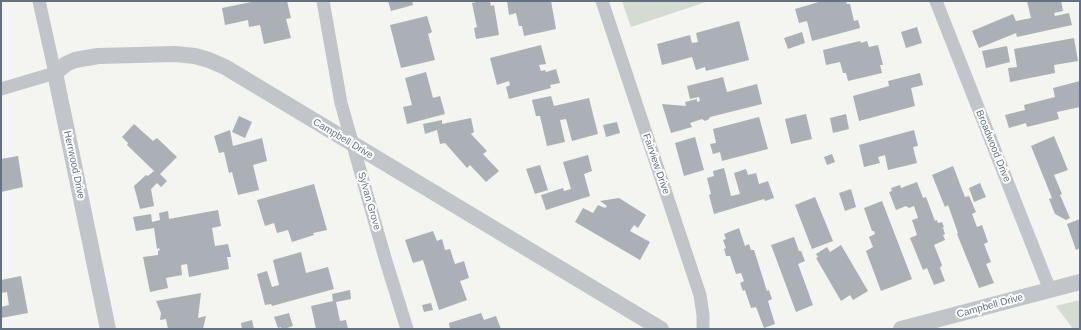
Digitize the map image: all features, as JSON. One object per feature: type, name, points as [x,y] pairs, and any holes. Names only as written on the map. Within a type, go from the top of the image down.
[{"type":"street","name":"Herrwood Drive","points":[[39,1],[108,329]]},
{"type":"street","name":"Sylvan Grove","points":[[323,1],[341,104],[407,329]]},
{"type":"street","name":"Fairview Drive","points":[[602,1],[700,295],[704,315],[704,329]]},
{"type":"street","name":"Broadwood Drive","points":[[936,1],[1050,290]]},
{"type":"street","name":"Campbell Drive","points":[[1,89],[55,73],[66,64],[75,60],[98,56],[175,54],[195,56],[209,60],[225,67],[660,329]]},
{"type":"street","name":"Campbell Drive","points":[[901,329],[1080,282]]},
{"type":"shaded area","points":[[622,1],[709,1],[631,27]]},
{"type":"shaded area","points":[[1080,300],[1080,329],[1073,329],[1056,306]]},
{"type":"building","points":[[256,1],[287,1],[291,18],[286,19],[291,38],[264,44],[260,25],[249,27],[248,20],[225,25],[222,8]]},
{"type":"building","points":[[388,1],[412,1],[413,5],[391,11]]},
{"type":"building","points":[[490,1],[491,6],[494,5],[499,35],[476,39],[474,28],[477,27],[472,3]]},
{"type":"building","points":[[507,1],[551,1],[556,29],[524,36],[522,26],[519,26],[516,13],[509,15]]},
{"type":"building","points":[[822,1],[846,1],[847,4],[850,4],[854,21],[858,20],[860,28],[812,41],[807,21],[799,23],[795,9]]},
{"type":"building","points":[[1027,1],[1061,1],[1063,11],[1054,13],[1055,16],[1069,13],[1072,25],[1017,37],[1016,33],[979,48],[972,31],[1013,14],[1016,21],[1031,18]]},
{"type":"building","points":[[427,16],[432,32],[428,34],[435,60],[401,68],[390,25]]},
{"type":"building","points":[[739,21],[749,60],[706,71],[705,67],[696,70],[692,57],[662,65],[657,44],[690,35],[692,43],[698,42],[696,33]]},
{"type":"building","points":[[917,27],[922,43],[906,48],[901,32]]},
{"type":"building","points":[[802,32],[805,43],[788,49],[784,38]]},
{"type":"building","points":[[1074,38],[1078,61],[1054,65],[1055,73],[1010,82],[1008,68],[1017,67],[1014,49]]},
{"type":"building","points":[[860,41],[861,43],[867,41],[869,47],[878,45],[883,65],[880,65],[882,73],[848,81],[846,73],[843,73],[840,62],[826,65],[823,50]]},
{"type":"building","points":[[541,45],[546,64],[539,65],[541,71],[545,70],[546,72],[556,69],[560,83],[550,85],[551,88],[509,99],[506,87],[510,85],[509,81],[497,85],[490,58]]},
{"type":"building","points":[[1007,46],[1010,62],[986,68],[982,51]]},
{"type":"building","points":[[426,72],[433,98],[440,96],[445,114],[407,124],[403,107],[412,105],[405,78]]},
{"type":"building","points":[[920,73],[923,85],[911,88],[915,106],[859,121],[853,96],[889,86],[888,81]]},
{"type":"building","points":[[723,77],[727,92],[757,84],[762,104],[710,117],[705,121],[702,119],[690,123],[692,127],[671,133],[662,104],[686,106],[685,102],[697,99],[697,102],[700,101],[699,97],[690,99],[687,86]]},
{"type":"building","points":[[1080,81],[1080,107],[1057,112],[1059,119],[1027,127],[1026,123],[1009,128],[1005,115],[1025,110],[1024,105],[1055,97],[1053,88]]},
{"type":"building","points":[[551,96],[554,106],[589,98],[598,134],[572,141],[566,119],[560,120],[565,142],[547,146],[540,116],[536,116],[532,100]]},
{"type":"building","points":[[806,114],[812,139],[791,144],[785,119]]},
{"type":"building","points":[[846,114],[849,129],[833,133],[830,118]]},
{"type":"building","points":[[239,116],[252,122],[245,138],[232,132]]},
{"type":"building","points":[[759,117],[768,149],[722,161],[720,152],[713,154],[710,144],[716,143],[713,129]]},
{"type":"building","points":[[471,118],[474,132],[471,134],[487,151],[483,154],[499,171],[486,182],[470,165],[467,168],[445,143],[440,144],[437,130],[425,134],[423,124],[442,120],[442,124]]},
{"type":"building","points":[[617,122],[620,133],[606,137],[603,125]]},
{"type":"building","points":[[134,124],[153,141],[157,138],[177,157],[160,174],[167,181],[161,187],[157,183],[151,189],[154,206],[140,209],[134,186],[146,175],[148,176],[154,171],[127,145],[128,143],[122,137]]},
{"type":"building","points":[[230,130],[233,146],[262,138],[267,161],[253,165],[259,190],[238,195],[232,172],[229,173],[224,152],[219,153],[214,136]]},
{"type":"building","points":[[914,130],[918,146],[913,147],[917,163],[888,170],[885,155],[878,157],[880,163],[864,167],[859,145]]},
{"type":"building","points":[[1054,136],[1068,170],[1054,175],[1062,194],[1060,195],[1070,218],[1066,220],[1055,214],[1049,199],[1052,198],[1031,146]]},
{"type":"building","points":[[695,137],[704,170],[684,176],[675,143]]},
{"type":"building","points":[[832,154],[835,162],[827,165],[824,157]]},
{"type":"building","points":[[588,155],[592,171],[584,174],[590,196],[546,210],[541,195],[563,188],[564,191],[571,189],[563,162]]},
{"type":"building","points":[[18,156],[23,187],[1,192],[1,159]]},
{"type":"building","points":[[540,165],[548,190],[535,194],[526,169]]},
{"type":"building","points":[[953,166],[965,197],[969,196],[976,212],[972,214],[977,227],[982,225],[988,242],[984,244],[991,262],[986,264],[994,283],[979,288],[957,234],[958,233],[948,205],[945,207],[932,175]]},
{"type":"building","points":[[724,168],[731,196],[740,194],[734,173],[746,169],[748,175],[756,173],[759,184],[768,181],[774,198],[765,201],[764,199],[714,214],[709,195],[711,194],[707,178],[714,176],[713,171]]},
{"type":"building","points":[[917,182],[923,198],[926,197],[935,221],[937,220],[938,223],[942,222],[944,227],[940,229],[943,228],[945,240],[934,245],[942,265],[940,268],[945,281],[934,285],[927,268],[923,270],[910,238],[917,235],[912,220],[918,218],[914,206],[909,208],[906,206],[896,210],[889,192],[892,191],[891,188],[900,185],[901,188]]},
{"type":"building","points":[[980,183],[986,197],[974,202],[969,188]]},
{"type":"building","points":[[314,184],[327,230],[313,233],[314,235],[292,242],[288,230],[277,233],[274,223],[265,226],[257,200]]},
{"type":"building","points":[[851,189],[856,207],[845,211],[839,193]]},
{"type":"building","points":[[815,197],[833,241],[812,249],[795,205]]},
{"type":"building","points":[[619,198],[646,215],[638,228],[634,225],[630,231],[650,242],[640,260],[575,222],[583,208],[593,213],[598,205],[605,208],[607,206],[600,201]]},
{"type":"building","points":[[882,201],[912,279],[881,291],[866,251],[873,247],[869,237],[875,234],[874,231],[872,231],[864,208]]},
{"type":"building","points":[[218,210],[221,226],[212,228],[215,246],[228,244],[231,257],[227,257],[229,269],[189,277],[187,264],[181,265],[182,275],[166,278],[168,288],[150,292],[143,257],[158,255],[158,251],[160,250],[159,248],[157,249],[154,228],[136,231],[133,217],[151,214],[152,222],[160,220],[159,213],[168,211],[169,219]]},
{"type":"building","points":[[1080,219],[1080,248],[1076,250],[1067,224]]},
{"type":"building","points":[[739,228],[745,246],[749,244],[751,250],[754,250],[767,291],[769,290],[772,299],[768,301],[775,324],[764,328],[756,307],[751,308],[745,290],[743,291],[740,283],[744,281],[741,273],[736,274],[730,256],[726,256],[724,249],[726,248],[723,240],[726,239],[724,234]]},
{"type":"building","points":[[433,231],[437,241],[442,239],[445,250],[450,249],[455,264],[464,261],[469,278],[460,281],[467,300],[439,310],[423,260],[413,263],[405,240]]},
{"type":"building","points":[[794,237],[799,251],[801,251],[805,261],[798,264],[813,305],[796,312],[771,245]]},
{"type":"building","points":[[841,245],[868,291],[853,300],[850,295],[841,301],[816,258],[818,257],[816,254],[827,247],[830,252]]},
{"type":"building","points":[[301,252],[306,273],[328,267],[334,289],[272,306],[271,304],[265,305],[257,274],[267,271],[272,287],[279,285],[273,260]]},
{"type":"building","points":[[21,276],[28,313],[1,318],[1,307],[9,305],[7,292],[1,293],[1,280]]},
{"type":"building","points":[[350,290],[351,299],[336,302],[340,321],[346,320],[348,329],[316,329],[311,306],[333,301],[332,294]]},
{"type":"building","points":[[201,293],[198,318],[206,316],[203,329],[168,329],[166,319],[160,320],[161,313],[156,301]]},
{"type":"building","points":[[431,303],[433,310],[424,312],[422,305]]},
{"type":"building","points":[[289,313],[293,326],[284,329],[281,327],[278,328],[274,317]]},
{"type":"building","points":[[481,313],[484,320],[496,316],[501,329],[450,329],[449,323]]},
{"type":"building","points":[[252,320],[254,329],[242,329],[241,323]]}]
